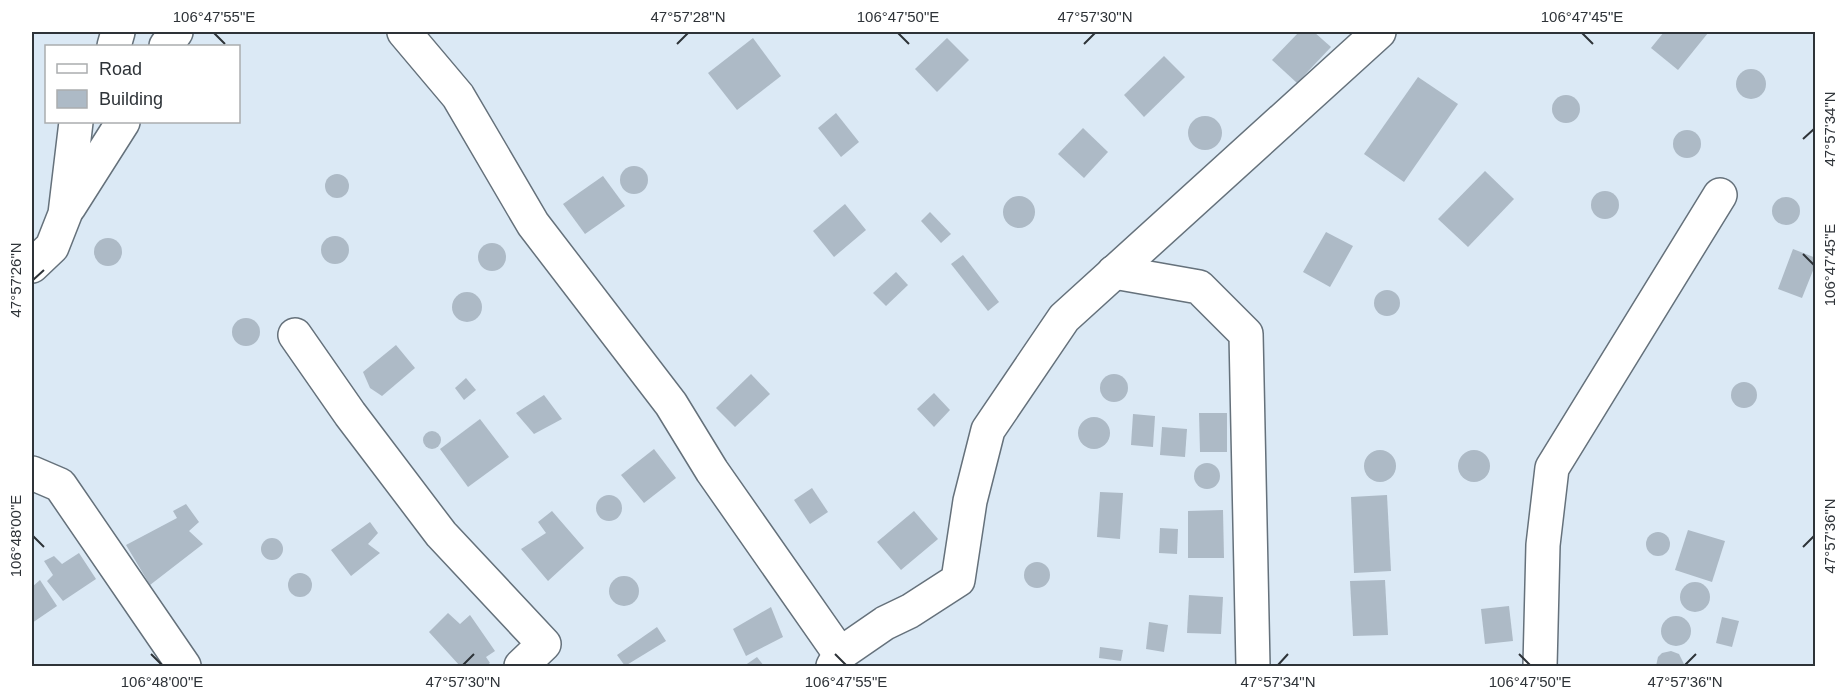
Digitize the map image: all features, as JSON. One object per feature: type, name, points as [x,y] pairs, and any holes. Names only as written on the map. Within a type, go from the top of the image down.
[{"type":"street","points":[[167,45],[176,32]]},
{"type":"street","points":[[404,32],[458,96],[533,224],[670,404],[837,660],[885,623],[958,580],[970,501],[988,430],[1064,318],[1379,32]]},
{"type":"street","points":[[65,214],[76,123]]},
{"type":"street","points":[[32,266],[52,247],[65,214],[122,123]]},
{"type":"street","points":[[1540,666],[1543,545],[1552,468],[1720,195]]},
{"type":"street","points":[[1114,272],[1199,287],[1246,334],[1253,666]]},
{"type":"street","points":[[295,335],[350,414],[441,534],[544,644],[521,666]]},
{"type":"street","points":[[32,473],[60,484],[184,666]]},
{"type":"building","points":[[1299,32],[1314,32],[1331,47],[1297,83],[1272,60]]},
{"type":"building","points":[[1664,32],[1708,33],[1678,70],[1651,48]]},
{"type":"building","points":[[753,38],[781,76],[737,110],[708,73]]},
{"type":"building","points":[[947,38],[969,60],[937,92],[915,69]]},
{"type":"building","points":[[1164,56],[1185,77],[1144,117],[1124,95]]},
{"type":"building","points":[[1751,69],[1757,70],[1765,78],[1765,90],[1757,98],[1751,99],[1745,98],[1737,90],[1736,84],[1737,78],[1745,70]]},
{"type":"building","points":[[1418,77],[1458,104],[1404,182],[1364,154]]},
{"type":"building","points":[[1566,95],[1576,99],[1580,109],[1576,119],[1566,123],[1556,119],[1552,109],[1556,99]]},
{"type":"building","points":[[836,113],[859,142],[841,157],[818,128]]},
{"type":"building","points":[[1205,116],[1217,121],[1222,133],[1217,145],[1205,150],[1193,145],[1188,133],[1193,121]]},
{"type":"building","points":[[1083,128],[1108,152],[1084,178],[1058,154]]},
{"type":"building","points":[[1687,130],[1697,134],[1701,144],[1697,154],[1687,158],[1677,154],[1673,144],[1677,134]]},
{"type":"building","points":[[634,166],[644,170],[648,180],[644,190],[634,194],[624,190],[620,180],[624,170]]},
{"type":"building","points":[[1485,171],[1514,199],[1468,247],[1438,219]]},
{"type":"building","points":[[337,174],[346,177],[349,186],[346,195],[337,198],[328,195],[325,186],[328,177]]},
{"type":"building","points":[[603,176],[625,206],[585,234],[563,204]]},
{"type":"building","points":[[1605,191],[1615,195],[1619,205],[1615,215],[1605,219],[1595,215],[1591,205],[1595,195]]},
{"type":"building","points":[[1019,196],[1030,201],[1035,212],[1030,223],[1019,228],[1008,223],[1003,212],[1008,201]]},
{"type":"building","points":[[1786,197],[1796,201],[1800,211],[1796,221],[1786,225],[1776,221],[1772,211],[1776,201]]},
{"type":"building","points":[[845,204],[866,230],[834,257],[813,231]]},
{"type":"building","points":[[930,212],[951,234],[941,243],[921,221]]},
{"type":"building","points":[[1326,232],[1353,246],[1330,287],[1303,272]]},
{"type":"building","points":[[335,236],[345,240],[349,250],[345,260],[335,264],[325,260],[321,250],[325,240]]},
{"type":"building","points":[[108,238],[118,242],[122,252],[118,262],[108,266],[98,262],[94,252],[98,242]]},
{"type":"building","points":[[492,243],[502,247],[506,257],[502,267],[492,271],[482,267],[478,257],[482,247]]},
{"type":"building","points":[[1793,249],[1816,258],[1802,298],[1778,289]]},
{"type":"building","points":[[963,255],[999,302],[988,311],[951,264]]},
{"type":"building","points":[[896,272],[908,285],[886,306],[873,293]]},
{"type":"building","points":[[1387,290],[1396,294],[1400,303],[1396,312],[1387,316],[1378,312],[1374,303],[1378,294]]},
{"type":"building","points":[[467,292],[477,297],[482,307],[477,317],[467,322],[457,317],[452,307],[457,297]]},
{"type":"building","points":[[246,318],[256,322],[260,332],[256,342],[246,346],[236,342],[232,332],[236,322]]},
{"type":"building","points":[[396,345],[415,368],[382,396],[370,388],[363,372]]},
{"type":"building","points":[[751,374],[770,394],[735,427],[716,408]]},
{"type":"building","points":[[1114,374],[1124,378],[1128,388],[1124,398],[1114,402],[1104,398],[1100,388],[1104,378]]},
{"type":"building","points":[[466,378],[476,390],[464,400],[455,388]]},
{"type":"building","points":[[1744,382],[1753,386],[1757,395],[1753,404],[1744,408],[1735,404],[1731,395],[1735,386]]},
{"type":"building","points":[[934,393],[950,410],[934,427],[917,409]]},
{"type":"building","points":[[544,395],[562,419],[534,434],[516,413]]},
{"type":"building","points":[[1199,413],[1227,413],[1227,452],[1200,452]]},
{"type":"building","points":[[1133,414],[1155,416],[1153,447],[1131,445]]},
{"type":"building","points":[[1094,417],[1105,422],[1110,433],[1105,444],[1094,449],[1083,444],[1078,433],[1083,422]]},
{"type":"building","points":[[480,419],[509,457],[468,487],[440,449]]},
{"type":"building","points":[[1162,427],[1187,429],[1185,457],[1160,455]]},
{"type":"building","points":[[428,431],[436,431],[441,436],[439,447],[428,449],[423,444],[423,436]]},
{"type":"building","points":[[654,449],[676,478],[644,503],[621,475]]},
{"type":"building","points":[[1380,450],[1391,455],[1396,466],[1391,477],[1380,482],[1369,477],[1364,466],[1369,455]]},
{"type":"building","points":[[1474,450],[1486,454],[1490,466],[1486,478],[1474,482],[1462,478],[1458,466],[1462,454]]},
{"type":"building","points":[[1207,463],[1216,467],[1220,476],[1216,485],[1207,489],[1198,485],[1194,476],[1198,467]]},
{"type":"building","points":[[812,488],[828,512],[810,524],[794,500]]},
{"type":"building","points":[[1100,492],[1123,493],[1120,539],[1097,537]]},
{"type":"building","points":[[609,495],[618,499],[622,508],[618,517],[609,521],[600,517],[596,508],[600,499]]},
{"type":"building","points":[[1387,495],[1391,571],[1354,573],[1351,497]]},
{"type":"building","points":[[186,504],[199,522],[189,531],[203,544],[150,585],[126,545],[177,518],[173,511]]},
{"type":"building","points":[[1223,510],[1224,558],[1188,558],[1188,511]]},
{"type":"building","points":[[552,511],[584,548],[548,581],[521,549],[546,533],[538,522]]},
{"type":"building","points":[[914,511],[938,539],[901,570],[877,542]]},
{"type":"building","points":[[370,522],[378,533],[368,544],[380,553],[351,576],[331,550]]},
{"type":"building","points":[[1160,528],[1178,529],[1177,554],[1159,553]]},
{"type":"building","points":[[1688,530],[1725,541],[1712,582],[1675,570]]},
{"type":"building","points":[[1658,532],[1663,533],[1669,539],[1669,549],[1663,555],[1658,556],[1653,555],[1647,549],[1646,544],[1647,539],[1653,533]]},
{"type":"building","points":[[272,538],[280,541],[283,549],[280,557],[272,560],[264,557],[261,549],[264,541]]},
{"type":"building","points":[[79,553],[96,579],[63,601],[47,581],[53,575],[44,561],[54,556],[62,564]]},
{"type":"building","points":[[1037,562],[1046,566],[1050,575],[1046,584],[1037,588],[1028,584],[1024,575],[1028,566]]},
{"type":"building","points":[[300,573],[305,574],[311,580],[311,590],[305,596],[300,597],[295,596],[289,590],[288,585],[289,580],[295,574]]},
{"type":"building","points":[[624,576],[635,580],[639,591],[635,602],[624,606],[613,602],[609,591],[613,580]]},
{"type":"building","points":[[40,580],[57,606],[32,623],[32,587]]},
{"type":"building","points":[[1385,580],[1388,635],[1353,636],[1350,581]]},
{"type":"building","points":[[1695,582],[1705,587],[1710,597],[1705,607],[1695,612],[1685,607],[1680,597],[1685,587]]},
{"type":"building","points":[[1189,595],[1223,597],[1221,634],[1187,633]]},
{"type":"building","points":[[1509,606],[1513,641],[1485,644],[1481,609]]},
{"type":"building","points":[[771,607],[783,637],[746,656],[733,629]]},
{"type":"building","points":[[448,613],[460,624],[470,615],[495,651],[486,657],[490,663],[486,666],[460,666],[429,632]]},
{"type":"building","points":[[1676,616],[1686,621],[1691,631],[1686,641],[1676,646],[1666,641],[1661,631],[1666,621]]},
{"type":"building","points":[[1722,617],[1739,621],[1732,647],[1716,643]]},
{"type":"building","points":[[1149,622],[1168,625],[1164,652],[1146,649]]},
{"type":"building","points":[[657,627],[666,641],[625,666],[617,655]]},
{"type":"building","points":[[1100,647],[1123,650],[1121,661],[1099,658]]},
{"type":"building","points":[[1671,651],[1679,654],[1685,666],[1656,666],[1658,657],[1662,653]]},
{"type":"building","points":[[757,657],[764,666],[744,666]]}]
